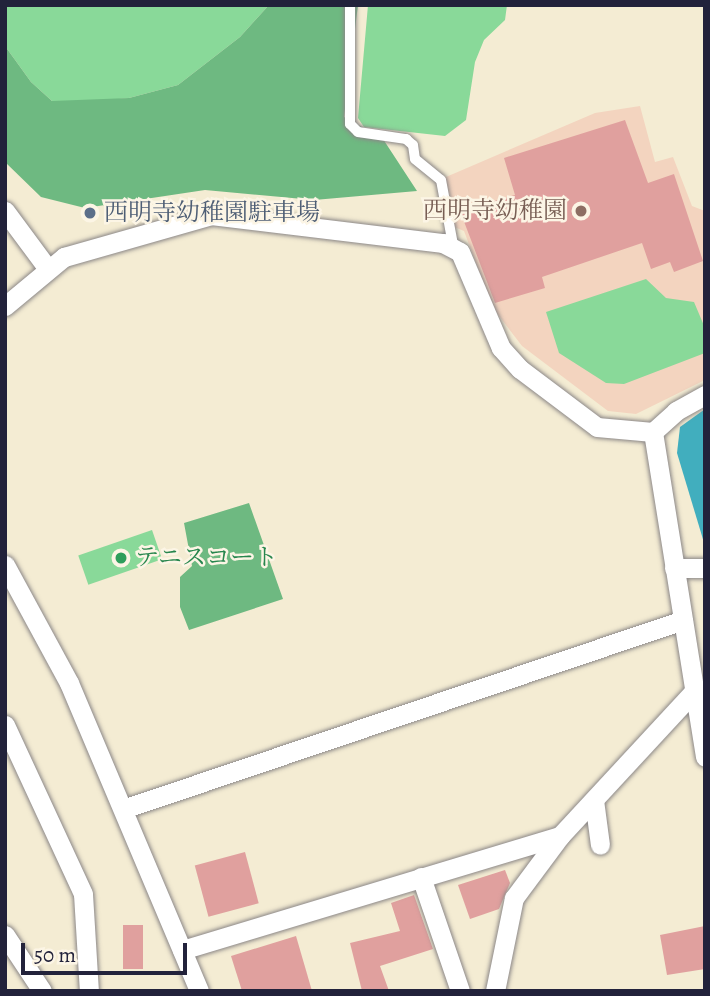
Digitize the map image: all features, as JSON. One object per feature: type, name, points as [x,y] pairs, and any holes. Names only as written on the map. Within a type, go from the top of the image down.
[{"type":"street","points":[[5,211],[48,269]]},
{"type":"street","points":[[5,306],[64,257],[211,215],[453,245],[460,252],[501,348],[520,369],[597,427],[653,432],[676,411],[705,395]]},
{"type":"street","points":[[653,432],[705,757]]},
{"type":"street","points":[[5,565],[69,683],[199,991]]},
{"type":"street","points":[[674,568],[705,568]]},
{"type":"street","points":[[123,809],[683,620]]},
{"type":"street","points":[[495,991],[506,918],[514,898],[560,836],[695,690]]},
{"type":"street","points":[[5,725],[83,894],[89,991]]},
{"type":"street","points":[[594,800],[600,845]]},
{"type":"street","points":[[182,950],[560,836]]},
{"type":"street","points":[[421,877],[460,991]]},
{"type":"street","points":[[5,935],[42,991]]},
{"type":"lane","points":[[350,5],[350,124],[358,132],[406,139],[413,145],[415,159],[441,180],[453,245]]},
{"type":"shaded area","points":[[640,106],[655,162],[673,157],[692,206],[705,211],[705,380],[636,414],[608,411],[522,346],[493,308],[464,231],[452,226],[439,180],[595,113]]},
{"type":"green space","points":[[5,5],[269,5],[240,37],[178,85],[129,98],[88,102],[52,101],[31,82],[5,46]]},
{"type":"green space","points":[[269,5],[358,5],[344,117],[383,139],[417,191],[314,200],[205,190],[85,208],[41,197],[5,162],[5,46],[31,82],[52,101],[129,98],[178,85],[240,37]]},
{"type":"green space","points":[[368,5],[507,5],[505,20],[484,40],[475,62],[466,120],[445,136],[364,127],[358,118]]},
{"type":"green space","points":[[646,279],[666,298],[694,302],[705,328],[705,353],[624,384],[606,383],[559,353],[546,312]]},
{"type":"green space","points":[[249,503],[283,599],[189,630],[180,607],[180,577],[192,566],[184,523]]},
{"type":"green space","name":"テニスコート","points":[[152,530],[162,559],[88,585],[78,555]]},
{"type":"water","points":[[705,409],[705,546],[677,453],[680,427]]},
{"type":"building","points":[[625,120],[648,183],[674,174],[703,261],[674,272],[670,262],[651,269],[642,243],[542,277],[545,288],[495,303],[460,211],[515,195],[504,158]]},
{"type":"building","points":[[245,852],[259,903],[208,917],[195,865]]},
{"type":"building","points":[[505,870],[510,883],[499,909],[470,919],[458,885]]},
{"type":"building","points":[[414,895],[433,949],[380,966],[389,991],[362,991],[350,943],[400,931],[391,903]]},
{"type":"building","points":[[123,925],[143,925],[143,969],[123,969]]},
{"type":"building","points":[[705,926],[705,969],[667,975],[660,935]]},
{"type":"building","points":[[296,936],[312,991],[242,991],[231,956]]},
{"type":"place","name":"西明寺幼稚園","points":[[581,211]]},
{"type":"place","name":"西明寺幼稚園駐車場","points":[[90,213]]},
{"type":"place","name":"テニスコート","points":[[121,558]]}]
